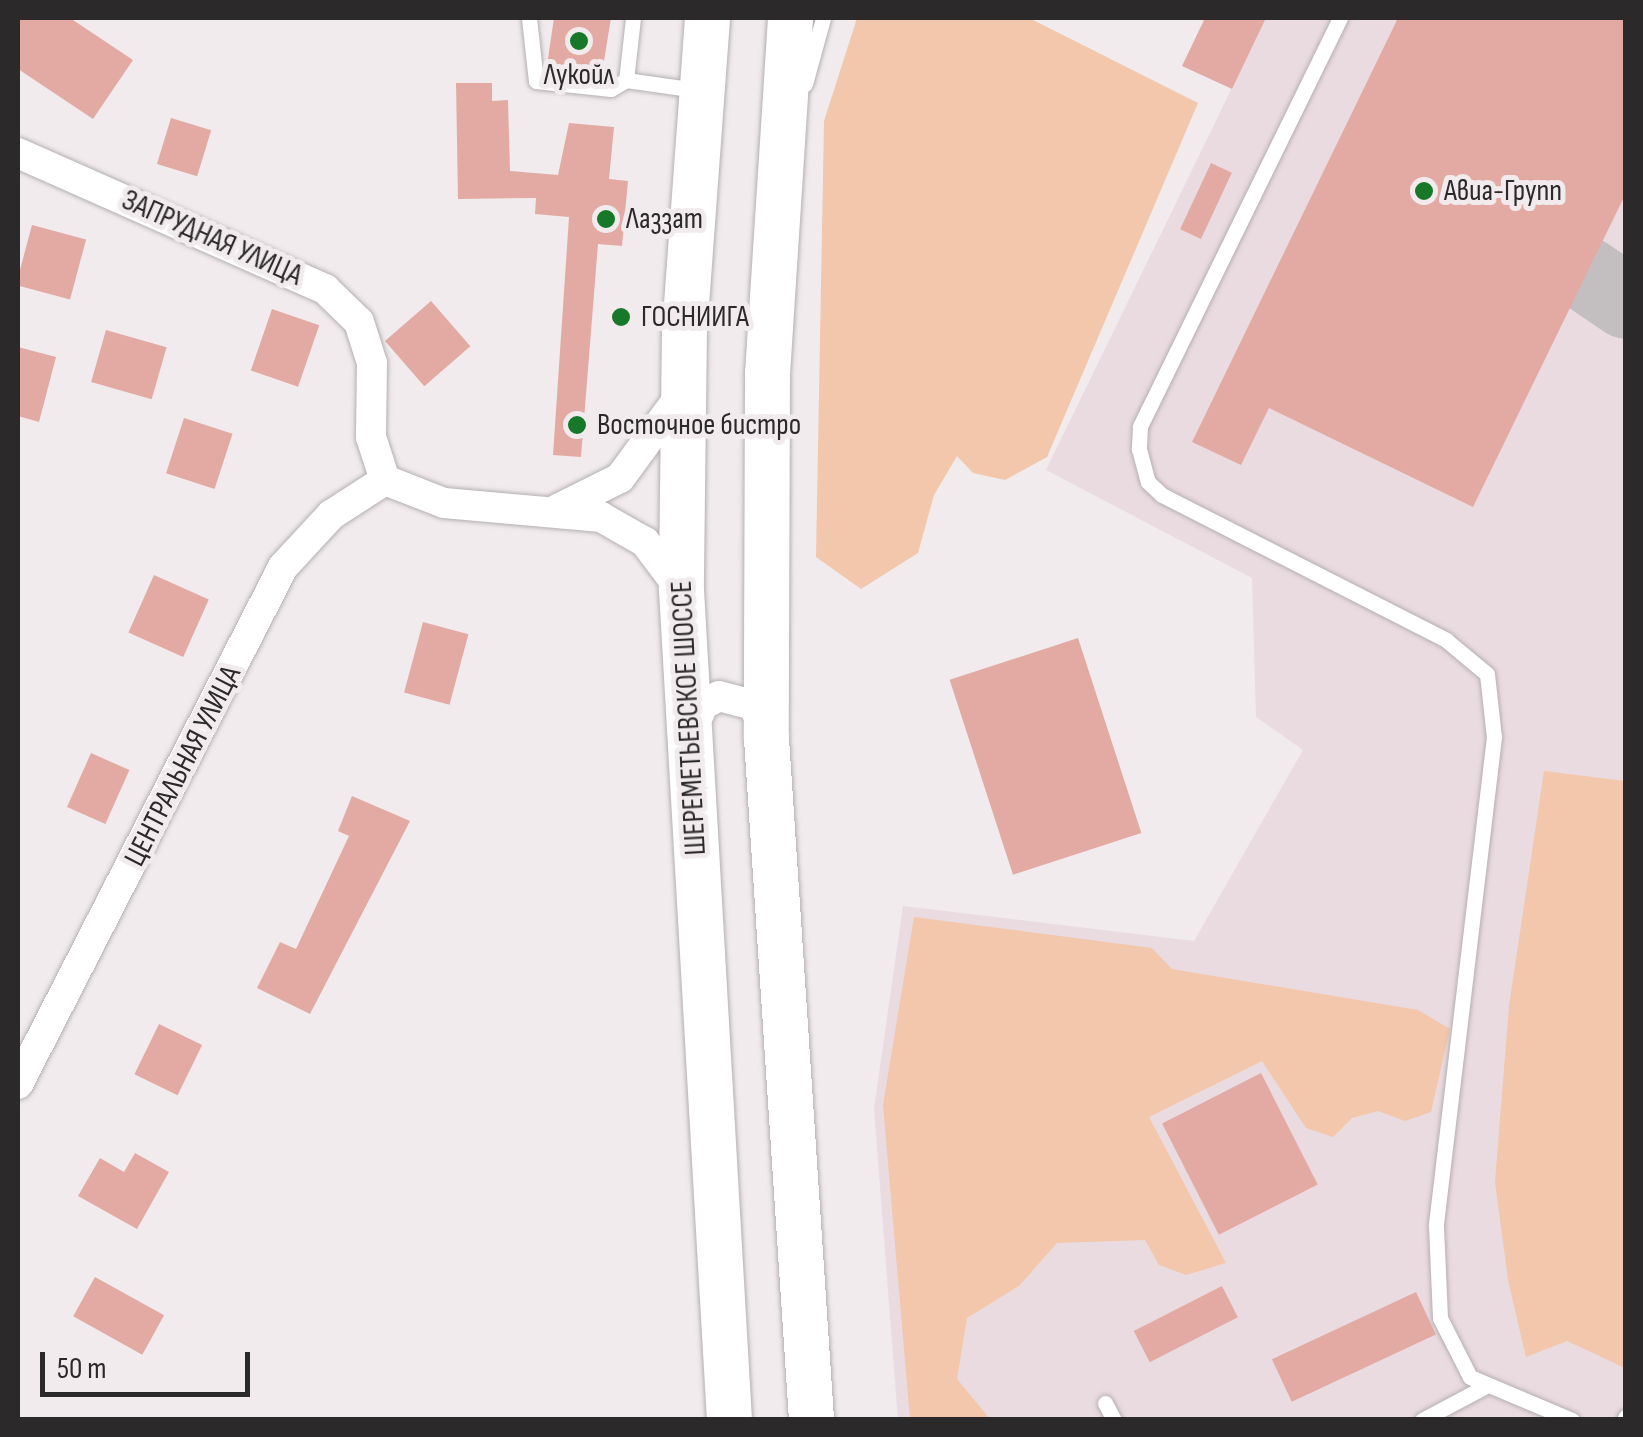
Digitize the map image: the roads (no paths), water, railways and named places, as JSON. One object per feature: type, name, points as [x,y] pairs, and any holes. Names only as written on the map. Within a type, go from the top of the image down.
[{"type":"main road","name":"ШЕРЕМЕТЬЕВСКОЕ ШОССЕ","points":[[707,18],[696,90],[681,395],[681,590],[730,1420]]},
{"type":"main road","points":[[790,18],[776,190],[766,738],[811,1420]]},
{"type":"street","name":"ЗАПРУДНАЯ УЛИЦА","points":[[18,152],[325,289],[363,336],[372,363],[371,437],[385,480]]},
{"type":"street","points":[[558,509],[620,478],[681,395]]},
{"type":"street","points":[[385,480],[444,503],[558,509],[624,526],[681,590]]},
{"type":"street","name":"ЦЕНТРАЛЬНАЯ УЛИЦА","points":[[18,1084],[283,566],[331,515],[385,480]]},
{"type":"street","points":[[690,738],[703,705],[737,696],[753,705],[766,738]]},
{"type":"lane","points":[[529,18],[536,81],[611,89],[626,80],[696,90]]},
{"type":"lane","points":[[626,80],[633,18]]},
{"type":"lane","points":[[776,190],[824,18]]},
{"type":"lane","points":[[1340,18],[1140,427],[1139,449],[1148,482],[1162,495],[1446,640],[1487,674],[1490,782],[1436,1226],[1440,1318],[1456,1362],[1484,1387],[1572,1420]]},
{"type":"lane","points":[[1422,1420],[1484,1387]]},
{"type":"lane","points":[[1105,1403],[1114,1420]]},
{"type":"place","name":"Лукойл","points":[[579,41]]},
{"type":"place","name":"Авиа-Групп","points":[[1424,191]]},
{"type":"place","name":"Лаззат","points":[[606,219]]},
{"type":"place","name":"ГОСНИИГА","points":[[621,317]]},
{"type":"place","name":"Восточное бистро","points":[[577,425]]}]
